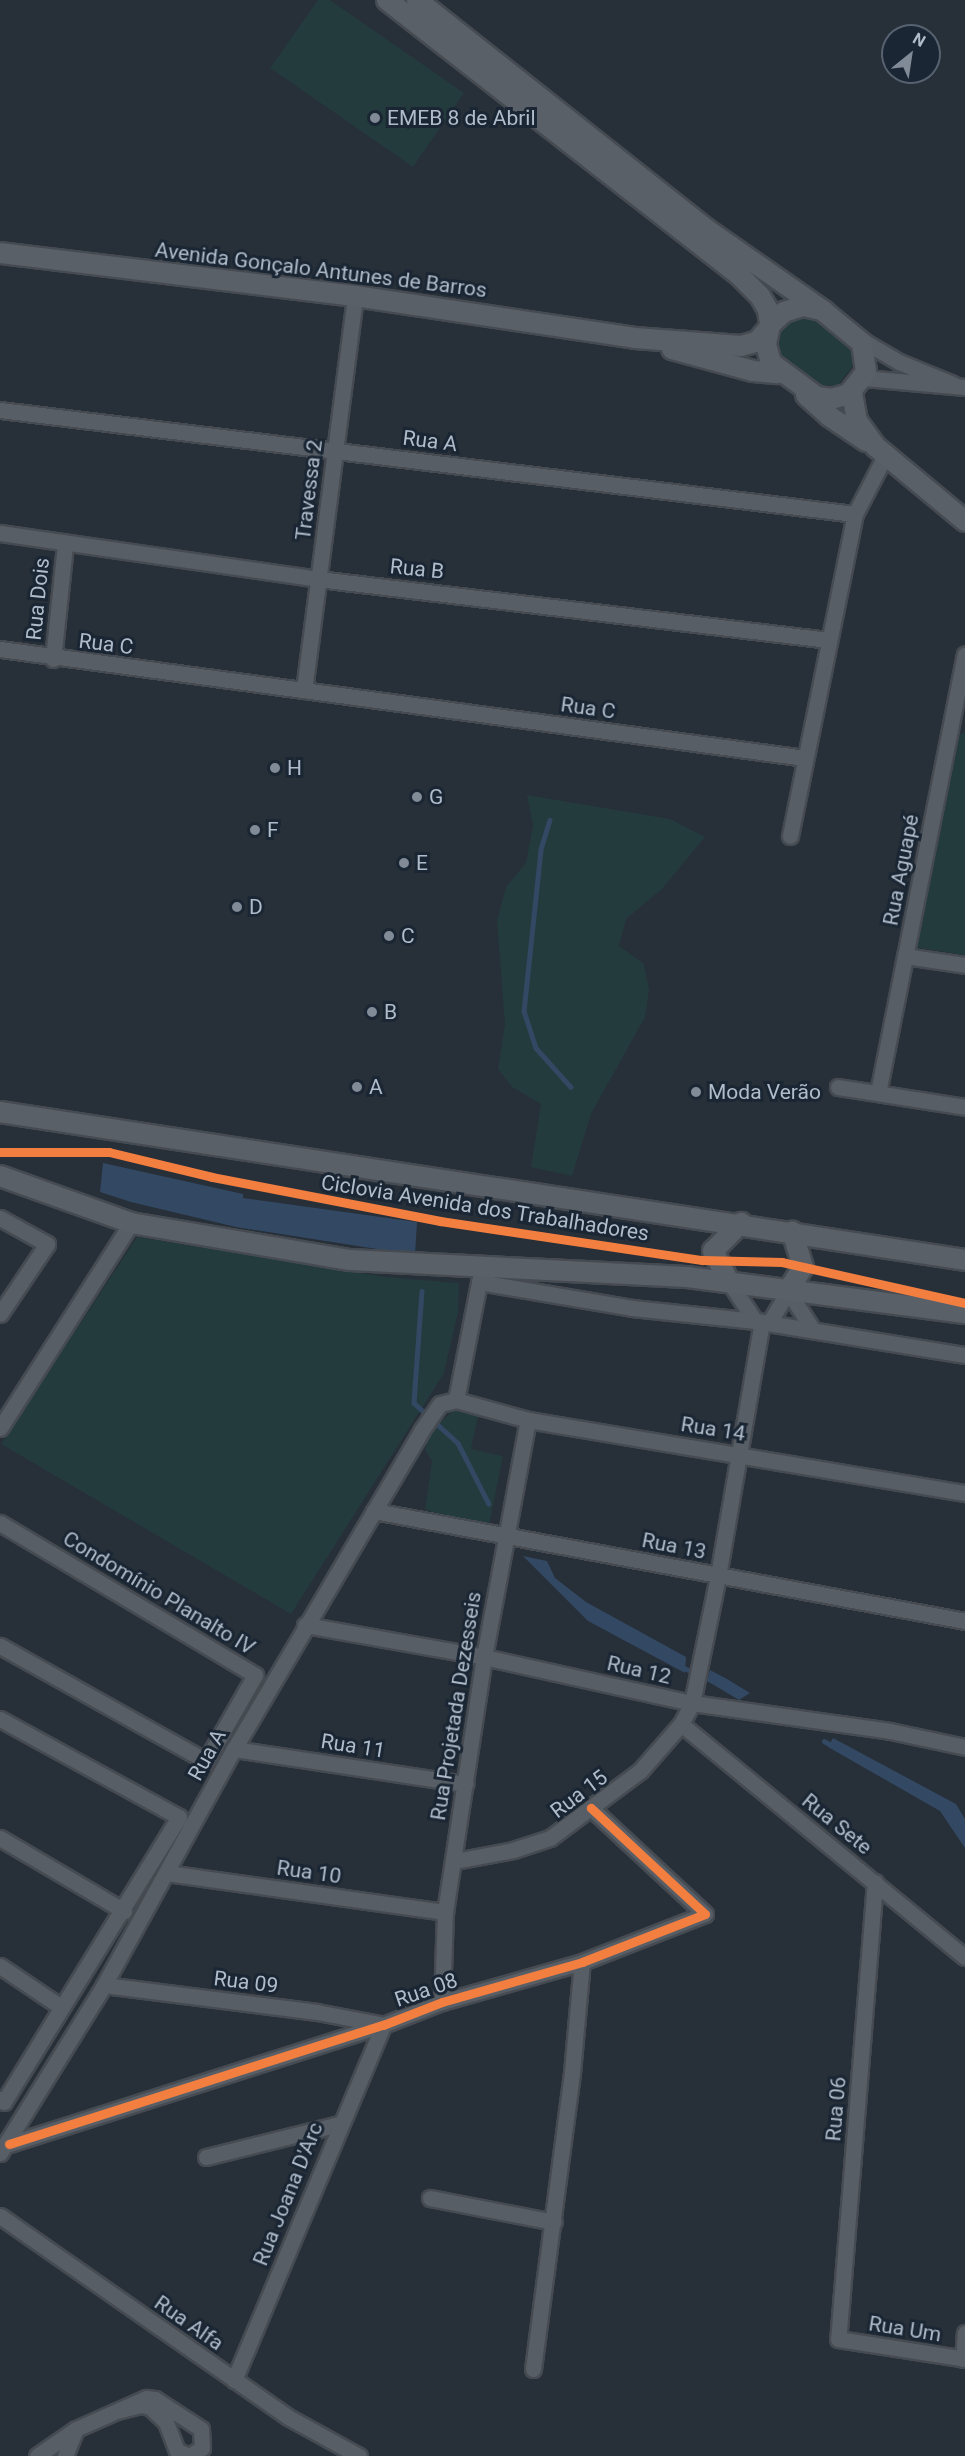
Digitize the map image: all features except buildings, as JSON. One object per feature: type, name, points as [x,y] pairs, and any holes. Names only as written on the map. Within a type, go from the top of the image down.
[{"type":"main road","points":[[387,0],[738,274],[760,296],[768,310],[769,327],[766,352],[778,372],[799,386],[828,399],[858,385]]},
{"type":"main road","points":[[417,0],[706,230],[825,312],[858,338],[867,357],[858,385],[857,421],[880,452]]},
{"type":"main road","name":"Avenida Gonçalo Antunes de Barros","points":[[0,253],[355,296],[635,338],[741,346],[758,341],[769,327]]},
{"type":"main road","points":[[769,327],[780,314],[795,307],[810,306],[825,312]]},
{"type":"main road","name":"Avenida Gonçalo Antunes de Barros","points":[[635,338],[753,371],[778,372]]},
{"type":"main road","points":[[799,386],[824,412],[880,452],[965,521]]},
{"type":"main road","points":[[0,1112],[288,1159],[741,1223],[965,1260]]},
{"type":"main road","points":[[2,1176],[131,1223],[350,1260],[481,1274],[728,1280],[788,1291],[825,1292],[965,1313]]},
{"type":"main road","points":[[728,1280],[713,1251],[741,1223]]},
{"type":"main road","points":[[788,1291],[803,1267],[792,1232]]},
{"type":"street","name":"Travessa 2","points":[[304,690],[355,296]]},
{"type":"street","points":[[858,338],[900,362],[959,386]]},
{"type":"street","points":[[858,385],[959,386]]},
{"type":"street","name":"Rua A","points":[[0,410],[855,514]]},
{"type":"street","points":[[790,836],[855,514],[880,452]]},
{"type":"street","name":"Rua B","points":[[0,534],[318,579],[829,640]]},
{"type":"street","name":"Rua Dois","points":[[53,659],[65,544]]},
{"type":"street","name":"Rua C","points":[[0,649],[53,659],[304,690],[805,758]]},
{"type":"street","name":"Rua Aguapé","points":[[878,1093],[905,956],[960,711],[965,655]]},
{"type":"street","points":[[905,956],[965,965]]},
{"type":"street","points":[[838,1087],[965,1107]]},
{"type":"street","points":[[0,1218],[47,1244],[0,1314]]},
{"type":"street","points":[[0,1428],[131,1223]]},
{"type":"street","points":[[456,1400],[481,1274],[632,1308],[762,1322],[965,1356]]},
{"type":"street","points":[[728,1280],[762,1322]]},
{"type":"street","points":[[718,1576],[741,1455],[762,1322],[788,1291],[813,1330]]},
{"type":"street","name":"Rua A","points":[[5,2148],[104,1986],[234,1749],[421,1431],[440,1404],[456,1400]]},
{"type":"street","name":"Rua 14","points":[[456,1400],[528,1419],[965,1493]]},
{"type":"street","name":"Rua Projetada Dezesseis","points":[[442,2001],[445,1912],[504,1537],[528,1419]]},
{"type":"street","name":"Rua 13","points":[[374,1511],[965,1621]]},
{"type":"street","name":"Condomínio Planalto IV","points":[[0,1523],[255,1675],[206,1761],[0,1646]]},
{"type":"street","name":"Rua 15","points":[[454,1861],[513,1850],[550,1839],[640,1771],[681,1724],[692,1703],[718,1576]]},
{"type":"street","name":"Rua 12","points":[[305,1625],[484,1657],[692,1703],[890,1731],[965,1747]]},
{"type":"street","points":[[0,1719],[179,1817],[124,1911],[61,2007],[4,2102],[0,2099]]},
{"type":"street","name":"Rua Sete","points":[[681,1724],[965,1957]]},
{"type":"street","name":"Rua 11","points":[[234,1749],[465,1784]]},
{"type":"street","name":"Rua 08","points":[[5,2148],[383,2025],[442,2001],[582,1962],[705,1914],[591,1808]]},
{"type":"street","points":[[0,1838],[124,1911]]},
{"type":"street","name":"Rua 10","points":[[167,1873],[445,1912]]},
{"type":"street","name":"Rua 06","points":[[838,2339],[875,1882]]},
{"type":"street","points":[[533,2368],[554,2222],[582,1962]]},
{"type":"street","points":[[0,1966],[61,2007]]},
{"type":"street","name":"Rua 09","points":[[104,1986],[317,2012],[383,2025]]},
{"type":"street","name":"Rua Joana D'Arc","points":[[234,2380],[339,2124],[383,2025]]},
{"type":"street","points":[[206,2157],[339,2124]]},
{"type":"street","points":[[430,2198],[554,2222]]},
{"type":"street","name":"Rua Alfa","points":[[0,2216],[288,2417],[359,2456]]},
{"type":"street","points":[[964,2359],[965,2333]]},
{"type":"street","name":"Rua Um","points":[[838,2339],[964,2359]]},
{"type":"street","points":[[41,2454],[76,2429],[138,2399],[155,2399],[201,2429],[205,2441],[195,2454],[182,2454],[159,2413],[141,2405],[117,2411]]},
{"type":"street","points":[[41,2454],[63,2456],[76,2429]]},
{"type":"green space","points":[[318,0],[330,0],[464,93],[413,167],[270,68]]},
{"type":"green space","points":[[811,315],[851,347],[853,366],[838,385],[822,386],[812,382],[781,359],[776,350],[776,330],[792,317]]},
{"type":"green space","points":[[965,732],[965,955],[913,947],[958,735]]},
{"type":"green space","points":[[527,795],[670,819],[705,837],[662,889],[626,919],[619,946],[644,964],[649,990],[645,1017],[591,1114],[572,1176],[531,1167],[541,1104],[512,1087],[498,1069],[505,1024],[497,921],[506,887],[526,863],[533,825]]},
{"type":"green space","points":[[137,1237],[386,1277],[459,1283],[458,1312],[444,1373],[291,1614],[1,1444]]},
{"type":"green space","points":[[454,1410],[478,1416],[471,1449],[503,1456],[489,1525],[425,1510],[432,1461],[425,1449],[431,1430]]},
{"type":"water","points":[[103,1163],[243,1194],[243,1198],[417,1222],[415,1255],[236,1227],[131,1202],[100,1192]]},
{"type":"water","points":[[523,1556],[547,1561],[555,1578],[586,1602],[686,1657],[685,1673],[588,1621]]},
{"type":"water","points":[[710,1670],[750,1693],[739,1700],[707,1681]]},
{"type":"water","points":[[833,1738],[956,1804],[965,1819],[965,1848],[940,1811],[828,1747]]},
{"type":"waterway","points":[[550,820],[541,850],[524,1011],[536,1048],[571,1087]]},
{"type":"waterway","points":[[422,1291],[414,1403],[458,1443],[489,1504]]},
{"type":"waterway","points":[[682,1667],[713,1681]]},
{"type":"waterway","points":[[824,1741],[835,1747]]},
{"type":"cycle path","name":"Ciclovia Avenida dos Trabalhadores","points":[[0,1152],[109,1152],[212,1177],[440,1221],[702,1260],[782,1262],[965,1303]]},
{"type":"cycle path","points":[[9,2144],[383,2025],[442,2002],[582,1962],[705,1914],[591,1808]]},
{"type":"place","name":"EMEB 8 de Abril","points":[[375,118]]},
{"type":"place","name":"H","points":[[275,768]]},
{"type":"place","name":"G","points":[[417,797]]},
{"type":"place","name":"F","points":[[255,830]]},
{"type":"place","name":"E","points":[[404,863]]},
{"type":"place","name":"D","points":[[237,907]]},
{"type":"place","name":"C","points":[[389,936]]},
{"type":"place","name":"B","points":[[372,1012]]},
{"type":"place","name":"A","points":[[357,1087]]},
{"type":"place","name":"Moda Verão","points":[[696,1092]]}]
